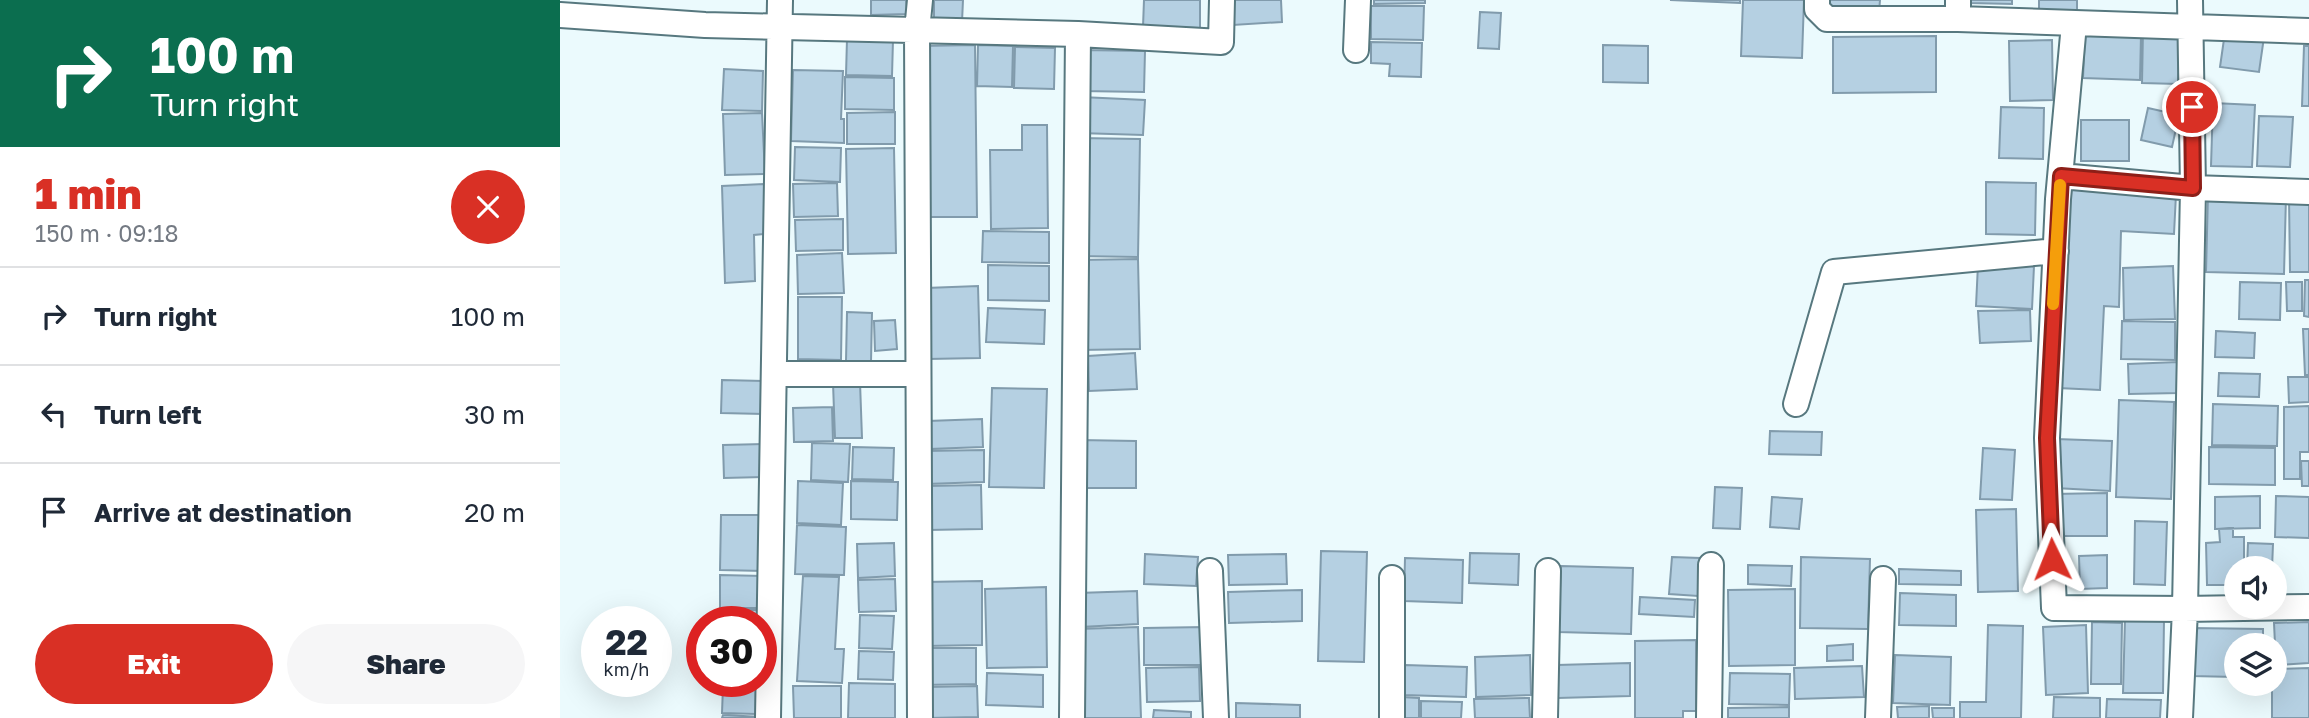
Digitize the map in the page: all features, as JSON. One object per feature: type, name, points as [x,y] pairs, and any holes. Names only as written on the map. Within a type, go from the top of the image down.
[{"type":"street","points":[[768,718],[780,0]]},
{"type":"street","points":[[920,0],[917,31],[920,718]]},
{"type":"street","points":[[560,15],[651,11],[780,27],[1078,33],[1221,42],[1222,0]]},
{"type":"street","points":[[1356,50],[1358,0]]},
{"type":"street","points":[[1817,0],[1817,9],[1827,19],[1958,10],[2074,24],[2190,25],[2309,31]]},
{"type":"street","points":[[2180,718],[2185,609],[2193,188],[2189,0]]},
{"type":"street","points":[[2074,24],[2056,251],[2047,438],[2054,608],[2309,607]]},
{"type":"street","points":[[1072,718],[1078,33]]},
{"type":"street","points":[[2061,176],[2193,188],[2309,192]]},
{"type":"street","points":[[1796,404],[1834,272],[2056,251]]},
{"type":"street","points":[[774,374],[918,374]]},
{"type":"street","points":[[1709,718],[1711,565]]},
{"type":"street","points":[[1210,570],[1216,718]]},
{"type":"street","points":[[1545,718],[1548,571]]},
{"type":"street","points":[[1392,578],[1392,718]]},
{"type":"street","points":[[1878,718],[1883,579]]},
{"type":"building","points":[[871,0],[906,0],[907,14],[871,15]]},
{"type":"building","points":[[934,0],[963,0],[962,22],[934,21]]},
{"type":"building","points":[[1144,0],[1200,0],[1200,28],[1143,27]]},
{"type":"building","points":[[1232,0],[1281,0],[1282,22],[1233,25]]},
{"type":"building","points":[[1374,0],[1425,0],[1425,3],[1374,4]]},
{"type":"building","points":[[1670,0],[1740,0],[1740,3]]},
{"type":"building","points":[[1743,0],[1804,0],[1802,58],[1741,56]]},
{"type":"building","points":[[1827,0],[1880,0],[1879,13],[1826,12]]},
{"type":"building","points":[[1970,0],[2012,0],[2012,4],[1970,3]]},
{"type":"building","points":[[2039,0],[2077,0],[2077,11],[2039,10]]},
{"type":"building","points":[[1371,6],[1424,6],[1423,40],[1371,39]]},
{"type":"building","points":[[1480,12],[1501,13],[1499,49],[1478,48]]},
{"type":"building","points":[[2143,30],[2179,31],[2178,84],[2142,83]]},
{"type":"building","points":[[2225,32],[2264,37],[2259,72],[2220,67]]},
{"type":"building","points":[[2085,33],[2141,35],[2140,80],[2083,78]]},
{"type":"building","points":[[1936,36],[1936,92],[1833,93],[1833,37]]},
{"type":"building","points":[[847,39],[893,40],[892,76],[846,75]]},
{"type":"building","points":[[2052,40],[2053,100],[2010,101],[2009,41]]},
{"type":"building","points":[[1371,42],[1422,43],[1421,77],[1389,76],[1390,64],[1371,63]]},
{"type":"building","points":[[975,45],[977,217],[922,217],[920,46]]},
{"type":"building","points":[[978,45],[1013,46],[1012,87],[977,86]]},
{"type":"building","points":[[1603,45],[1648,46],[1648,83],[1603,82]]},
{"type":"building","points":[[2304,46],[2309,46],[2309,106],[2302,106]]},
{"type":"building","points":[[1015,47],[1055,48],[1054,89],[1014,88]]},
{"type":"building","points":[[1082,50],[1145,51],[1144,92],[1081,91]]},
{"type":"building","points":[[724,69],[763,71],[762,111],[722,110]]},
{"type":"building","points":[[793,70],[843,71],[841,119],[844,119],[844,143],[791,141]]},
{"type":"building","points":[[845,77],[894,78],[894,110],[845,109]]},
{"type":"building","points":[[1081,97],[1145,100],[1143,135],[1079,133]]},
{"type":"building","points":[[2213,103],[2255,105],[2252,167],[2211,166]]},
{"type":"building","points":[[2001,107],[2044,108],[2043,159],[1999,158]]},
{"type":"building","points":[[2148,108],[2179,115],[2172,147],[2141,140]]},
{"type":"building","points":[[895,112],[895,144],[847,144],[847,113]]},
{"type":"building","points":[[762,113],[765,174],[725,175],[723,114]]},
{"type":"building","points":[[2259,116],[2293,117],[2290,167],[2257,166]]},
{"type":"building","points":[[2081,120],[2129,120],[2129,161],[2081,161]]},
{"type":"building","points":[[1022,125],[1047,125],[1048,228],[991,229],[990,150],[1022,150]]},
{"type":"building","points":[[1079,138],[1140,139],[1138,257],[1076,256]]},
{"type":"building","points":[[795,147],[841,148],[840,182],[794,180]]},
{"type":"building","points":[[894,148],[896,253],[848,254],[846,149]]},
{"type":"building","points":[[1986,182],[2036,183],[2035,235],[1986,234]]},
{"type":"building","points":[[837,183],[838,216],[794,217],[793,184]]},
{"type":"building","points":[[764,184],[765,234],[754,235],[755,281],[725,283],[722,186]]},
{"type":"building","points":[[2070,189],[2176,194],[2174,234],[2121,231],[2119,307],[2104,306],[2100,390],[2058,388]]},
{"type":"building","points":[[2208,194],[2286,196],[2284,274],[2206,272]]},
{"type":"building","points":[[2289,197],[2309,197],[2309,272],[2290,272]]},
{"type":"building","points":[[843,219],[843,250],[796,251],[795,220]]},
{"type":"building","points":[[983,231],[1049,232],[1049,263],[982,262]]},
{"type":"building","points":[[842,253],[844,293],[798,294],[797,255]]},
{"type":"building","points":[[1138,259],[1140,349],[1080,350],[1079,260]]},
{"type":"building","points":[[1978,264],[2034,266],[2032,309],[1976,306]]},
{"type":"building","points":[[988,265],[1049,266],[1049,301],[988,300]]},
{"type":"building","points":[[2173,266],[2175,319],[2124,320],[2123,268]]},
{"type":"building","points":[[2305,280],[2309,280],[2309,317],[2304,316]]},
{"type":"building","points":[[2240,282],[2281,283],[2280,320],[2239,319]]},
{"type":"building","points":[[2286,282],[2302,282],[2302,311],[2287,311]]},
{"type":"building","points":[[978,286],[980,358],[928,359],[926,288]]},
{"type":"building","points":[[798,297],[842,297],[841,360],[798,359]]},
{"type":"building","points":[[988,308],[1045,310],[1044,344],[986,342]]},
{"type":"building","points":[[2030,310],[2031,341],[1980,343],[1978,311]]},
{"type":"building","points":[[847,312],[872,313],[871,362],[846,361]]},
{"type":"building","points":[[895,320],[897,349],[875,351],[874,321]]},
{"type":"building","points":[[2122,321],[2175,322],[2175,360],[2121,359]]},
{"type":"building","points":[[2303,329],[2309,329],[2309,375],[2305,375]]},
{"type":"building","points":[[2216,331],[2255,333],[2254,358],[2215,357]]},
{"type":"building","points":[[1135,353],[1137,389],[1089,391],[1088,356]]},
{"type":"building","points":[[2178,362],[2179,393],[2129,394],[2128,364]]},
{"type":"building","points":[[2219,373],[2260,374],[2259,397],[2218,396]]},
{"type":"building","points":[[2288,377],[2309,377],[2309,402],[2289,403]]},
{"type":"building","points":[[722,380],[769,381],[769,414],[721,413]]},
{"type":"building","points":[[860,382],[862,438],[835,438],[833,383]]},
{"type":"building","points":[[992,388],[1047,389],[1044,488],[989,487]]},
{"type":"building","points":[[2119,400],[2174,402],[2171,499],[2116,497]]},
{"type":"building","points":[[2213,404],[2278,406],[2277,446],[2212,445]]},
{"type":"building","points":[[2309,406],[2309,452],[2300,452],[2300,479],[2284,479],[2284,407]]},
{"type":"building","points":[[832,407],[833,441],[794,442],[793,408]]},
{"type":"building","points":[[982,419],[983,447],[929,449],[928,421]]},
{"type":"building","points":[[1770,431],[1822,432],[1821,455],[1769,454]]},
{"type":"building","points":[[2056,439],[2112,441],[2110,491],[2055,488]]},
{"type":"building","points":[[1079,440],[1136,441],[1136,488],[1078,488]]},
{"type":"building","points":[[812,443],[850,444],[848,482],[811,480]]},
{"type":"building","points":[[768,444],[768,477],[724,478],[723,445]]},
{"type":"building","points":[[853,447],[894,448],[893,480],[852,479]]},
{"type":"building","points":[[2209,447],[2275,448],[2275,485],[2209,484]]},
{"type":"building","points":[[1983,448],[2015,450],[2012,500],[1980,499]]},
{"type":"building","points":[[984,450],[984,482],[926,484],[925,451]]},
{"type":"building","points":[[2301,461],[2309,461],[2309,486],[2302,486]]},
{"type":"building","points":[[798,481],[843,483],[841,525],[797,523]]},
{"type":"building","points":[[851,481],[898,482],[897,520],[851,519]]},
{"type":"building","points":[[981,485],[982,529],[928,530],[927,486]]},
{"type":"building","points":[[1715,487],[1742,488],[1740,529],[1713,528]]},
{"type":"building","points":[[2107,493],[2107,536],[2054,536],[2053,494]]},
{"type":"building","points":[[2260,496],[2260,528],[2215,529],[2215,497]]},
{"type":"building","points":[[2276,496],[2309,497],[2309,538],[2275,537]]},
{"type":"building","points":[[1772,497],[1802,499],[1799,529],[1770,527]]},
{"type":"building","points":[[2016,509],[2018,591],[1978,592],[1976,510]]},
{"type":"building","points":[[721,515],[768,515],[767,571],[720,570]]},
{"type":"building","points":[[2135,521],[2167,522],[2165,585],[2134,584]]},
{"type":"building","points":[[797,525],[846,527],[844,575],[795,574]]},
{"type":"building","points":[[2233,528],[2233,537],[2244,537],[2244,556],[2224,556],[2224,585],[2207,585],[2206,543],[2220,542],[2219,529]]},
{"type":"building","points":[[894,543],[895,576],[858,578],[857,544]]},
{"type":"building","points":[[2248,543],[2273,544],[2273,556],[2248,556]]},
{"type":"building","points":[[1321,551],[1367,552],[1364,662],[1318,661]]},
{"type":"building","points":[[1470,553],[1519,554],[1518,585],[1469,583]]},
{"type":"building","points":[[1145,554],[1198,557],[1196,586],[1144,584]]},
{"type":"building","points":[[1286,554],[1287,584],[1229,585],[1228,555]]},
{"type":"building","points":[[2107,555],[2107,588],[2080,589],[2079,556]]},
{"type":"building","points":[[1672,557],[1700,558],[1698,596],[1669,594]]},
{"type":"building","points":[[1801,557],[1870,559],[1868,629],[1800,628]]},
{"type":"building","points":[[1405,558],[1463,560],[1462,603],[1404,601]]},
{"type":"building","points":[[1748,565],[1792,566],[1791,586],[1748,584]]},
{"type":"building","points":[[1561,566],[1633,568],[1631,634],[1558,632]]},
{"type":"building","points":[[1899,569],[1961,571],[1961,585],[1899,584]]},
{"type":"building","points":[[720,575],[768,576],[768,606],[720,606]]},
{"type":"building","points":[[803,576],[839,577],[835,649],[844,649],[842,683],[797,681]]},
{"type":"building","points":[[895,579],[896,611],[859,612],[858,580]]},
{"type":"building","points":[[982,581],[982,645],[925,646],[924,582]]},
{"type":"building","points":[[1046,587],[1047,667],[987,668],[985,589]]},
{"type":"building","points":[[1795,589],[1795,665],[1729,666],[1728,590]]},
{"type":"building","points":[[1302,590],[1302,621],[1229,623],[1228,592]]},
{"type":"building","points":[[1137,591],[1138,624],[1080,627],[1078,593]]},
{"type":"building","points":[[1900,593],[1956,595],[1956,626],[1899,625]]},
{"type":"building","points":[[1640,597],[1695,600],[1694,617],[1639,614]]},
{"type":"building","points":[[860,615],[894,616],[892,649],[859,648]]},
{"type":"building","points":[[2125,619],[2164,620],[2163,693],[2123,693]]},
{"type":"building","points":[[2092,622],[2122,623],[2121,684],[2091,684]]},
{"type":"building","points":[[2309,622],[2309,663],[2287,664],[2287,633],[2274,633],[2274,623]]},
{"type":"building","points":[[1988,625],[2023,626],[2021,718],[1960,718],[1960,702],[1986,702]]},
{"type":"building","points":[[2086,625],[2088,693],[2046,695],[2043,627]]},
{"type":"building","points":[[1138,627],[1141,718],[1081,718],[1078,629]]},
{"type":"building","points":[[1205,627],[1205,665],[1144,665],[1144,628]]},
{"type":"building","points":[[2192,628],[2263,629],[2263,633],[2224,633],[2224,677],[2191,676]]},
{"type":"building","points":[[1696,640],[1696,711],[1683,711],[1683,718],[1635,718],[1635,641]]},
{"type":"building","points":[[1853,644],[1853,660],[1827,661],[1827,646]]},
{"type":"building","points":[[921,648],[976,648],[976,684],[922,685]]},
{"type":"building","points":[[859,651],[894,652],[893,680],[858,679]]},
{"type":"building","points":[[1530,655],[1531,695],[1476,697],[1475,657]]},
{"type":"building","points":[[1895,655],[1951,657],[1950,705],[1893,703]]},
{"type":"building","points":[[1630,663],[1630,696],[1558,698],[1557,665]]},
{"type":"building","points":[[1405,665],[1467,667],[1466,697],[1404,695]]},
{"type":"building","points":[[1862,666],[1864,697],[1795,699],[1794,668]]},
{"type":"building","points":[[1199,667],[1200,701],[1147,702],[1146,668]]},
{"type":"building","points":[[2309,668],[2309,718],[2272,718],[2272,696],[2287,696],[2287,669]]},
{"type":"building","points":[[987,673],[1043,675],[1043,707],[986,705]]},
{"type":"building","points":[[1730,673],[1790,674],[1789,705],[1729,704]]},
{"type":"building","points":[[849,683],[895,684],[895,718],[848,718]]},
{"type":"building","points":[[793,686],[841,686],[841,718],[794,718]]},
{"type":"building","points":[[977,686],[978,717],[928,718],[927,687]]},
{"type":"building","points":[[723,697],[757,697],[756,714],[722,713]]},
{"type":"building","points":[[1401,697],[1419,698],[1419,718],[1400,718]]},
{"type":"building","points":[[2054,697],[2100,698],[2100,718],[2053,718]]},
{"type":"building","points":[[1529,698],[1530,718],[1475,718],[1474,699]]},
{"type":"building","points":[[2107,699],[2161,700],[2160,718],[2106,718]]},
{"type":"building","points":[[1421,701],[1462,702],[1461,718],[1421,718]]},
{"type":"building","points":[[1236,703],[1300,705],[1300,718],[1236,718]]},
{"type":"building","points":[[1929,706],[1929,718],[1898,718],[1897,707]]},
{"type":"building","points":[[1789,707],[1789,718],[1728,718],[1728,708]]},
{"type":"building","points":[[1932,708],[1954,708],[1954,718],[1933,718]]},
{"type":"building","points":[[1154,710],[1191,712],[1191,718],[1153,718]]},
{"type":"building","points":[[723,715],[762,717],[762,718],[722,718]]},
{"type":"slow traffic","points":[[2053,304],[2060,185]]},
{"type":"route","points":[[2052,559],[2047,438],[2061,176],[2193,188],[2192,107]]}]
